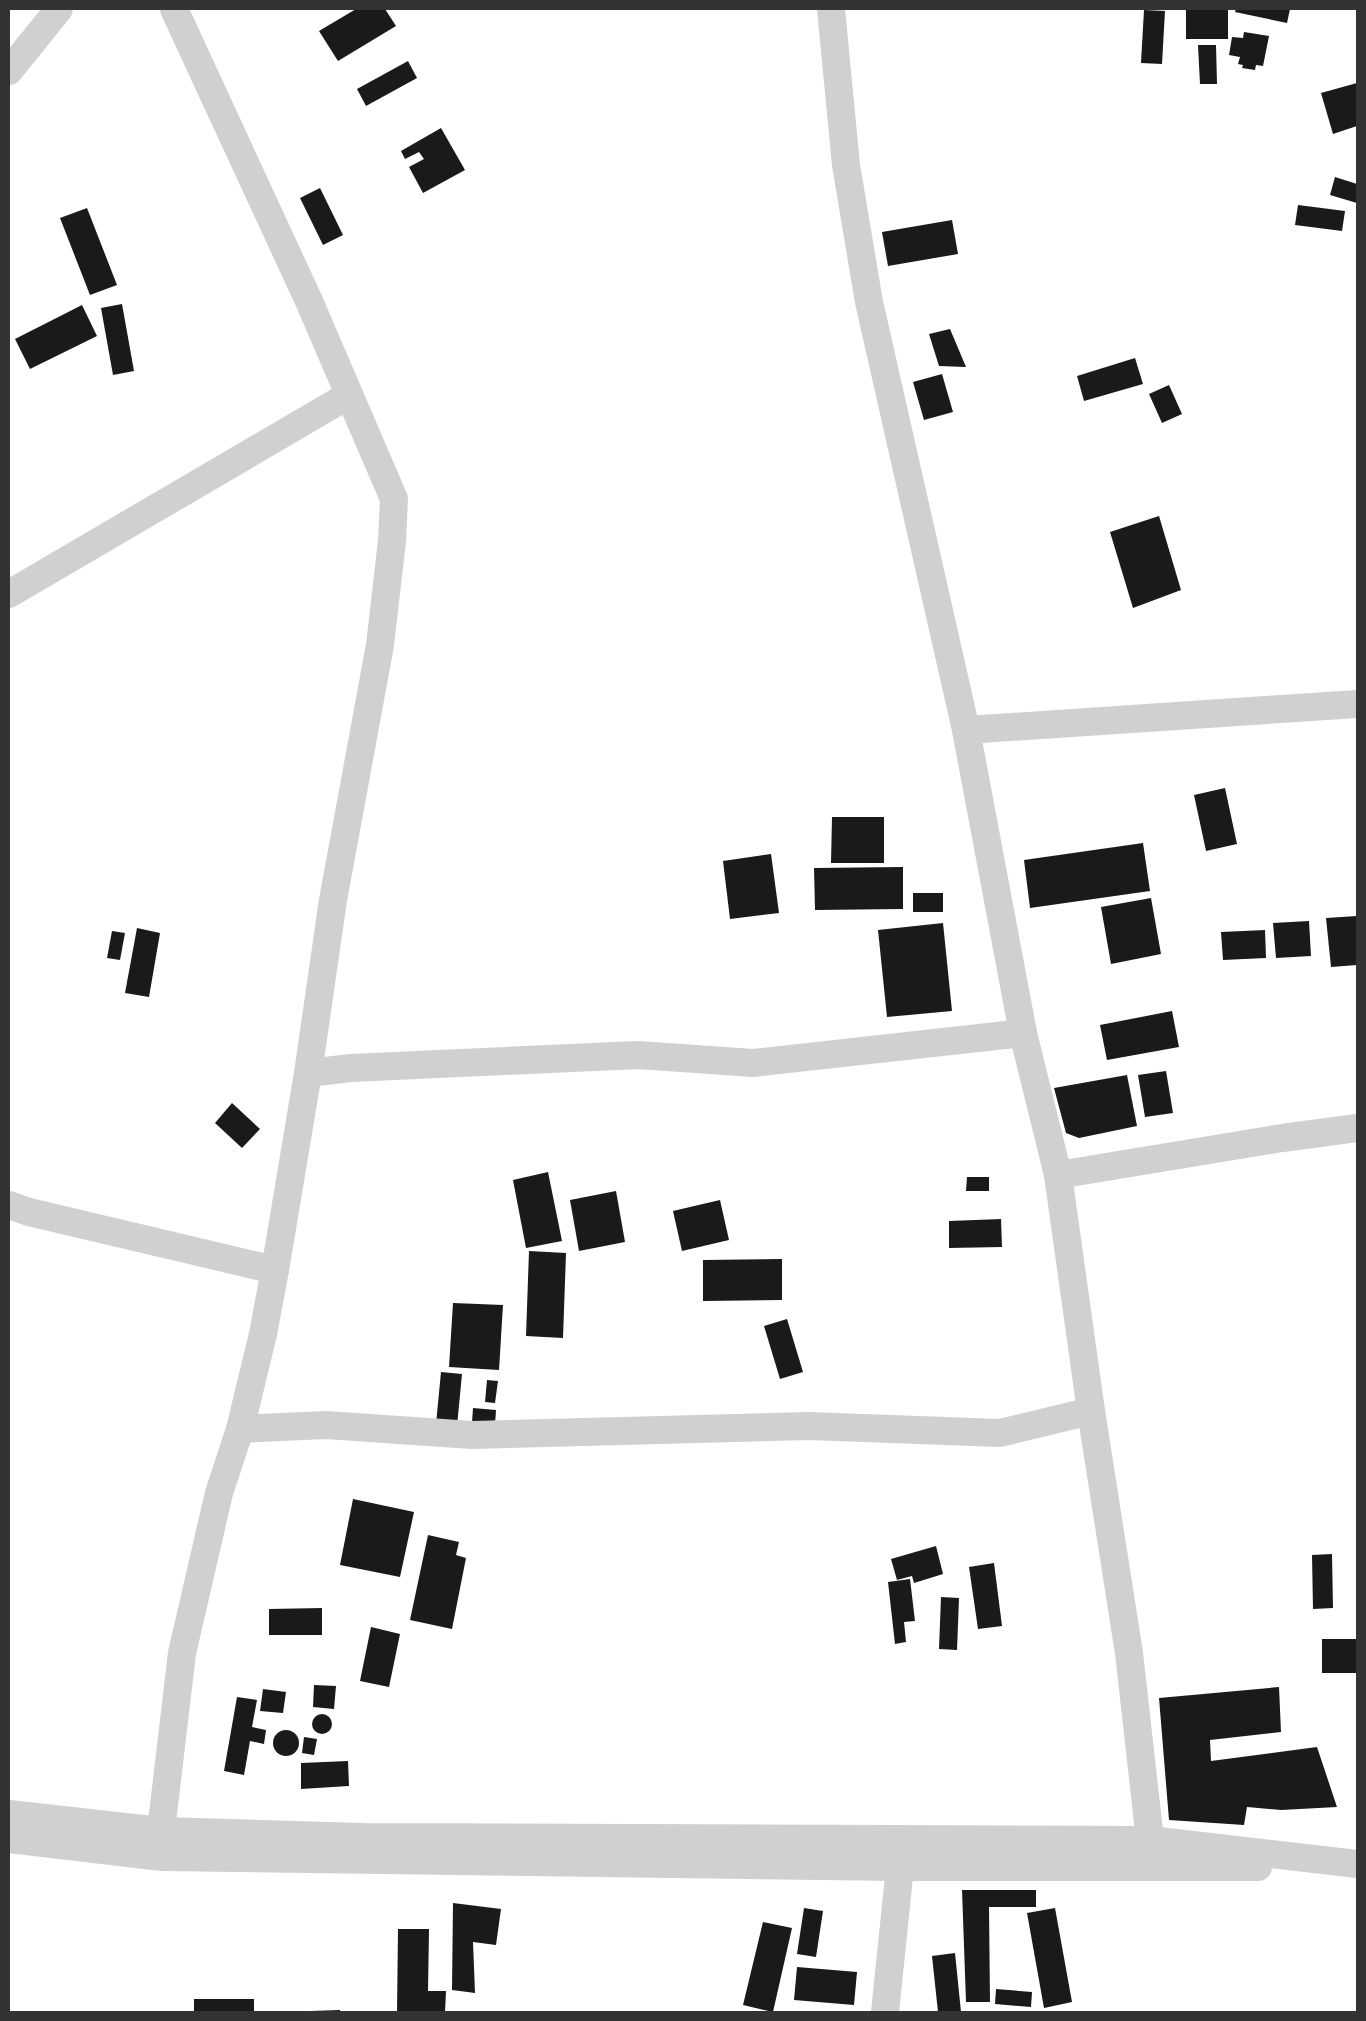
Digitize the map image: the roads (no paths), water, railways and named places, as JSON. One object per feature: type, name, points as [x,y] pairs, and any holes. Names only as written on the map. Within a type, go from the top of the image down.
[{"type":"street","points":[[9,71],[59,9]]},
{"type":"street","points":[[161,1831],[182,1652],[219,1493],[240,1430],[263,1334],[275,1270],[308,1073],[332,900],[380,645],[392,541],[394,499],[309,301],[174,9]]},
{"type":"street","points":[[831,9],[846,165],[869,302],[966,730],[1023,1033],[1058,1176],[1091,1411],[1129,1652],[1150,1840]]},
{"type":"street","points":[[9,594],[349,395]]},
{"type":"street","points":[[966,730],[1357,704]]},
{"type":"street","points":[[308,1073],[351,1068],[638,1055],[753,1064],[1023,1033]]},
{"type":"street","points":[[1058,1176],[1282,1138],[1357,1128]]},
{"type":"street","points":[[9,1205],[29,1212],[275,1270]]},
{"type":"street","points":[[240,1430],[326,1425],[472,1434],[809,1426],[1000,1433],[1091,1411]]},
{"type":"street","points":[[9,1814],[161,1831],[363,1837],[1150,1840],[1357,1865]]},
{"type":"street","points":[[9,1839],[162,1857],[900,1867],[1142,1868],[1357,1865]]},
{"type":"street","points":[[885,2012],[900,1867]]}]
